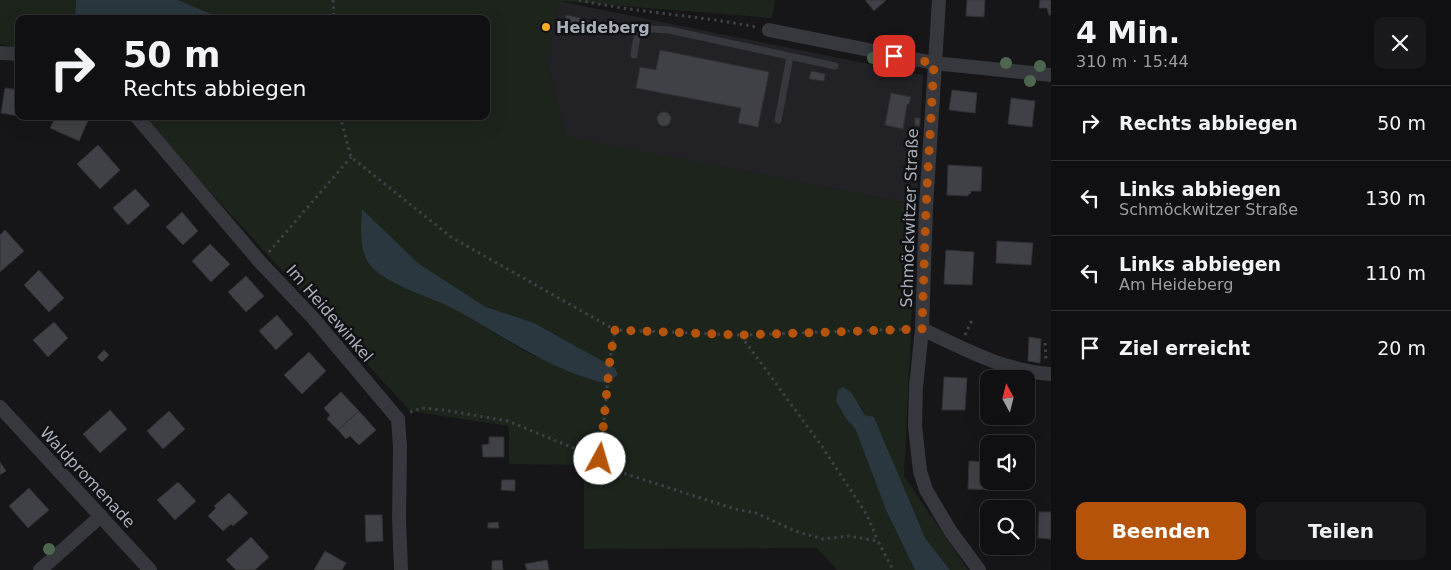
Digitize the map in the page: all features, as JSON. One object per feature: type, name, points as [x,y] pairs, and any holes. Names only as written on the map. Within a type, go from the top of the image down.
[{"type":"street","name":"Schmöckwitzer Straße","points":[[939,0],[926,207],[922,329],[916,397],[916,426],[920,471],[926,490],[951,532],[979,570]]},
{"type":"street","points":[[769,30],[934,63],[1051,75]]},
{"type":"street","points":[[0,53],[15,54]]},
{"type":"street","name":"Im Heidewinkel","points":[[139,120],[260,262],[313,318],[398,418]]},
{"type":"street","points":[[922,329],[989,360],[1051,374]]},
{"type":"street","name":"Waldpromenade","points":[[0,407],[150,570]]},
{"type":"street","points":[[398,418],[401,570]]},
{"type":"street","points":[[40,570],[101,516]]},
{"type":"lane","points":[[588,26],[669,30],[835,66]]},
{"type":"lane","points":[[634,55],[638,29]]},
{"type":"lane","points":[[778,120],[790,57]]},
{"type":"path","points":[[333,0],[334,15]]},
{"type":"path","points":[[579,0],[606,6],[726,21],[769,30]]},
{"type":"path","points":[[341,120],[350,157],[451,237],[615,330],[741,335],[922,329]]},
{"type":"path","points":[[260,262],[350,157]]},
{"type":"path","points":[[962,338],[974,318]]},
{"type":"path","points":[[600,459],[610,359],[615,330]]},
{"type":"path","points":[[741,335],[821,445],[868,515],[892,570]]},
{"type":"path","points":[[1045,343],[1046,360],[1051,362]]},
{"type":"path","points":[[398,418],[422,408],[508,421],[600,459],[623,473],[735,509],[756,513],[795,531],[823,539],[849,536],[878,541]]},
{"type":"shaded area","points":[[0,0],[76,0],[75,15],[15,15],[15,47],[0,44]]},
{"type":"shaded area","points":[[76,0],[178,0],[211,15],[75,15]]},
{"type":"shaded area","points":[[178,0],[775,0],[772,18],[559,1],[547,62],[566,136],[917,205],[904,476],[968,570],[950,570],[925,538],[905,495],[884,439],[865,415],[860,405],[847,420],[855,428],[886,510],[915,570],[837,570],[817,548],[584,549],[584,465],[509,464],[509,426],[410,411],[145,120],[490,120],[490,15],[211,15]],"holes":[[[363,210],[419,264],[486,307],[534,323],[615,368],[618,374],[588,379],[530,354],[453,308],[384,277]]]},
{"type":"shaded area","points":[[559,1],[923,75],[917,205],[566,137],[547,62]]},
{"type":"shaded area","points":[[362,209],[419,264],[486,307],[534,323],[615,368],[618,375],[604,383],[583,377],[545,361],[444,304],[383,277],[368,262],[363,250],[361,236]]},
{"type":"shaded area","points":[[843,387],[851,392],[865,415],[874,417],[925,538],[950,570],[915,570],[886,510],[855,428],[847,420],[836,401],[838,390]]},
{"type":"building","points":[[865,0],[886,0],[874,11]]},
{"type":"building","points":[[967,0],[985,0],[984,17],[966,16]]},
{"type":"building","points":[[1040,0],[1051,0],[1051,15],[1049,15],[1047,8],[1039,8]]},
{"type":"building","points":[[566,15],[581,18],[578,34],[563,31]]},
{"type":"building","points":[[660,50],[769,72],[758,127],[738,123],[741,108],[636,88],[640,67],[656,70]]},
{"type":"building","points":[[811,71],[825,74],[824,81],[809,79]]},
{"type":"building","points":[[5,88],[15,89],[15,115],[1,113]]},
{"type":"building","points":[[952,90],[977,93],[975,113],[949,110]]},
{"type":"building","points":[[891,93],[911,97],[909,104],[907,104],[903,129],[885,125]]},
{"type":"building","points":[[1011,98],[1035,101],[1032,127],[1008,124]]},
{"type":"building","points":[[661,112],[667,112],[671,119],[667,126],[661,126],[657,122],[657,116]]},
{"type":"building","points":[[915,118],[920,118],[919,126],[915,125]]},
{"type":"building","points":[[54,120],[88,120],[79,141],[50,128]]},
{"type":"building","points":[[98,145],[120,170],[100,189],[77,164]]},
{"type":"building","points":[[948,165],[982,167],[981,191],[970,191],[971,193],[967,196],[947,195]]},
{"type":"building","points":[[135,189],[150,205],[128,225],[113,208]]},
{"type":"building","points":[[182,212],[198,231],[183,245],[166,227]]},
{"type":"building","points":[[5,230],[24,251],[0,272],[0,235]]},
{"type":"building","points":[[997,241],[1033,243],[1031,265],[996,263]]},
{"type":"building","points":[[210,244],[230,264],[211,282],[192,261]]},
{"type":"building","points":[[946,250],[974,252],[972,285],[944,284]]},
{"type":"building","points":[[39,270],[64,298],[49,312],[24,285]]},
{"type":"building","points":[[246,276],[264,296],[246,312],[228,292]]},
{"type":"building","points":[[277,315],[293,334],[276,350],[259,331]]},
{"type":"building","points":[[54,322],[68,338],[48,357],[33,340]]},
{"type":"building","points":[[1029,337],[1041,339],[1040,363],[1028,361]]},
{"type":"building","points":[[104,350],[109,355],[102,362],[97,357]]},
{"type":"building","points":[[309,352],[326,371],[302,394],[284,375]]},
{"type":"building","points":[[944,377],[967,378],[965,410],[942,410]]},
{"type":"building","points":[[341,392],[359,411],[338,430],[327,419],[330,415],[324,408]]},
{"type":"building","points":[[110,410],[127,429],[100,453],[83,434]]},
{"type":"building","points":[[169,411],[185,429],[163,449],[147,431]]},
{"type":"building","points":[[359,411],[376,430],[359,445],[350,436],[346,439],[338,430]]},
{"type":"building","points":[[489,437],[504,437],[504,457],[483,457],[482,445],[489,444]]},
{"type":"building","points":[[969,461],[980,462],[980,489],[968,489]]},
{"type":"building","points":[[0,462],[6,471],[0,475]]},
{"type":"building","points":[[502,480],[515,480],[515,491],[501,490]]},
{"type":"building","points":[[178,482],[196,501],[175,520],[157,500]]},
{"type":"building","points":[[29,488],[49,510],[28,528],[9,506]]},
{"type":"building","points":[[229,493],[248,513],[233,526],[231,524],[223,531],[208,516],[216,508],[214,506]]},
{"type":"building","points":[[1039,512],[1051,512],[1051,539],[1038,538]]},
{"type":"building","points":[[365,515],[382,515],[383,541],[366,542]]},
{"type":"building","points":[[498,522],[499,528],[488,528],[488,523]]},
{"type":"building","points":[[251,537],[269,557],[255,570],[236,570],[226,560]]},
{"type":"building","points":[[325,551],[346,563],[342,570],[314,570]]},
{"type":"building","points":[[502,560],[503,570],[492,570],[492,561]]},
{"type":"building","points":[[547,560],[549,570],[527,570],[525,564]]},
{"type":"place","name":"Heideberg","points":[[546,27]]},
{"type":"route","points":[[600,459],[610,359],[615,330],[741,335],[922,329],[926,207],[934,63],[894,56]]}]
